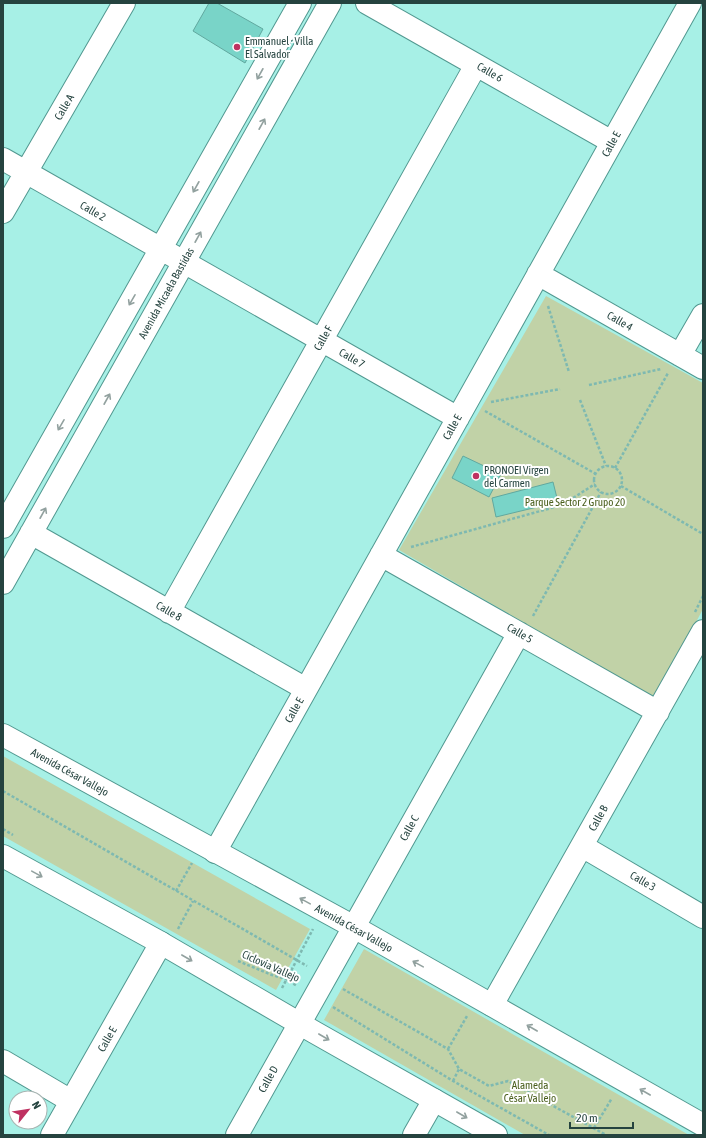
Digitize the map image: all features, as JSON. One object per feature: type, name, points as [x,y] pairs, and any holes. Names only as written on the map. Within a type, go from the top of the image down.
[{"type":"street","name":"Calle A","points":[[3,212],[124,3]]},
{"type":"street","points":[[5,521],[300,3]]},
{"type":"street","name":"Avenida Micaela Bastidas","points":[[3,583],[330,3]]},
{"type":"street","name":"Calle 6","points":[[367,3],[612,142]]},
{"type":"street","name":"Calle E","points":[[215,852],[381,555],[469,409],[538,274],[690,3]]},
{"type":"street","points":[[696,3],[703,7]]},
{"type":"street","name":"Calle F","points":[[169,612],[476,65]]},
{"type":"street","name":"Calle 2","points":[[3,159],[184,262]]},
{"type":"street","name":"Calle 7","points":[[184,262],[321,341],[469,409]]},
{"type":"street","name":"Calle 4","points":[[538,274],[676,359],[703,368]]},
{"type":"street","points":[[676,359],[703,315]]},
{"type":"street","name":"Calle 8","points":[[31,533],[306,689]]},
{"type":"street","name":"Calle 5","points":[[381,555],[658,712]]},
{"type":"street","name":"Calle B","points":[[492,1006],[658,712],[698,624]]},
{"type":"street","name":"Calle C","points":[[300,1023],[521,634]]},
{"type":"street","name":"Avenida César Vallejo","points":[[3,735],[354,928],[703,1125]]},
{"type":"street","name":"Calle 3","points":[[582,846],[703,917]]},
{"type":"street","points":[[3,856],[165,945],[496,1135]]},
{"type":"street","name":"Calle E","points":[[52,1135],[165,945]]},
{"type":"street","name":"Calle D","points":[[237,1135],[300,1023]]},
{"type":"street","points":[[3,1061],[72,1101]]},
{"type":"street","points":[[414,1135],[434,1100]]},
{"type":"path","points":[[538,274],[569,372]]},
{"type":"path","points":[[589,385],[676,359]]},
{"type":"path","points":[[615,468],[676,359]]},
{"type":"path","points":[[469,409],[486,403],[560,389]]},
{"type":"path","points":[[580,400],[606,466]]},
{"type":"path","points":[[469,409],[596,474]]},
{"type":"path","points":[[606,466],[615,468],[622,477],[621,486],[614,493],[605,494],[597,489],[594,480],[596,474],[600,469],[606,466]]},
{"type":"path","points":[[381,555],[562,505],[595,484]]},
{"type":"path","points":[[621,486],[703,534]]},
{"type":"path","points":[[521,634],[601,492]]},
{"type":"path","points":[[698,624],[703,596]]},
{"type":"path","points":[[3,790],[326,977],[339,987],[448,1049],[459,1069],[489,1086],[508,1081],[606,1135]]},
{"type":"path","points":[[3,829],[17,837]]},
{"type":"path","points":[[176,891],[194,859]]},
{"type":"path","points":[[165,945],[179,927],[193,901]]},
{"type":"path","points":[[271,1007],[323,911]]},
{"type":"path","points":[[173,923],[179,927]]},
{"type":"path","name":"Ciclovía Vallejo","points":[[237,960],[272,975],[286,979],[453,1081],[549,1135]]},
{"type":"path","points":[[448,1049],[468,1014]]},
{"type":"path","points":[[594,1128],[613,1096]]},
{"type":"green space","name":"Parque Sector 2 Grupo 20","points":[[546,296],[703,383],[703,609],[655,699],[399,550]]},
{"type":"green space","points":[[3,756],[310,929],[276,990],[3,836]]},
{"type":"green space","name":"Alameda César Vallejo","points":[[364,949],[689,1135],[525,1135],[324,1020]]},
{"type":"building","name":"Emmanuel · Villa El Salvador","points":[[209,3],[217,3],[263,29],[245,63],[193,31]]},
{"type":"building","name":"PRONOEI Virgen del Carmen","points":[[463,456],[501,474],[489,497],[452,478]]},
{"type":"building","points":[[553,482],[558,502],[496,517],[492,498]]},
{"type":"place","name":"Emmanuel · Villa El Salvador","points":[[237,47]]},
{"type":"place","name":"PRONOEI Virgen del Carmen","points":[[476,476]]}]
